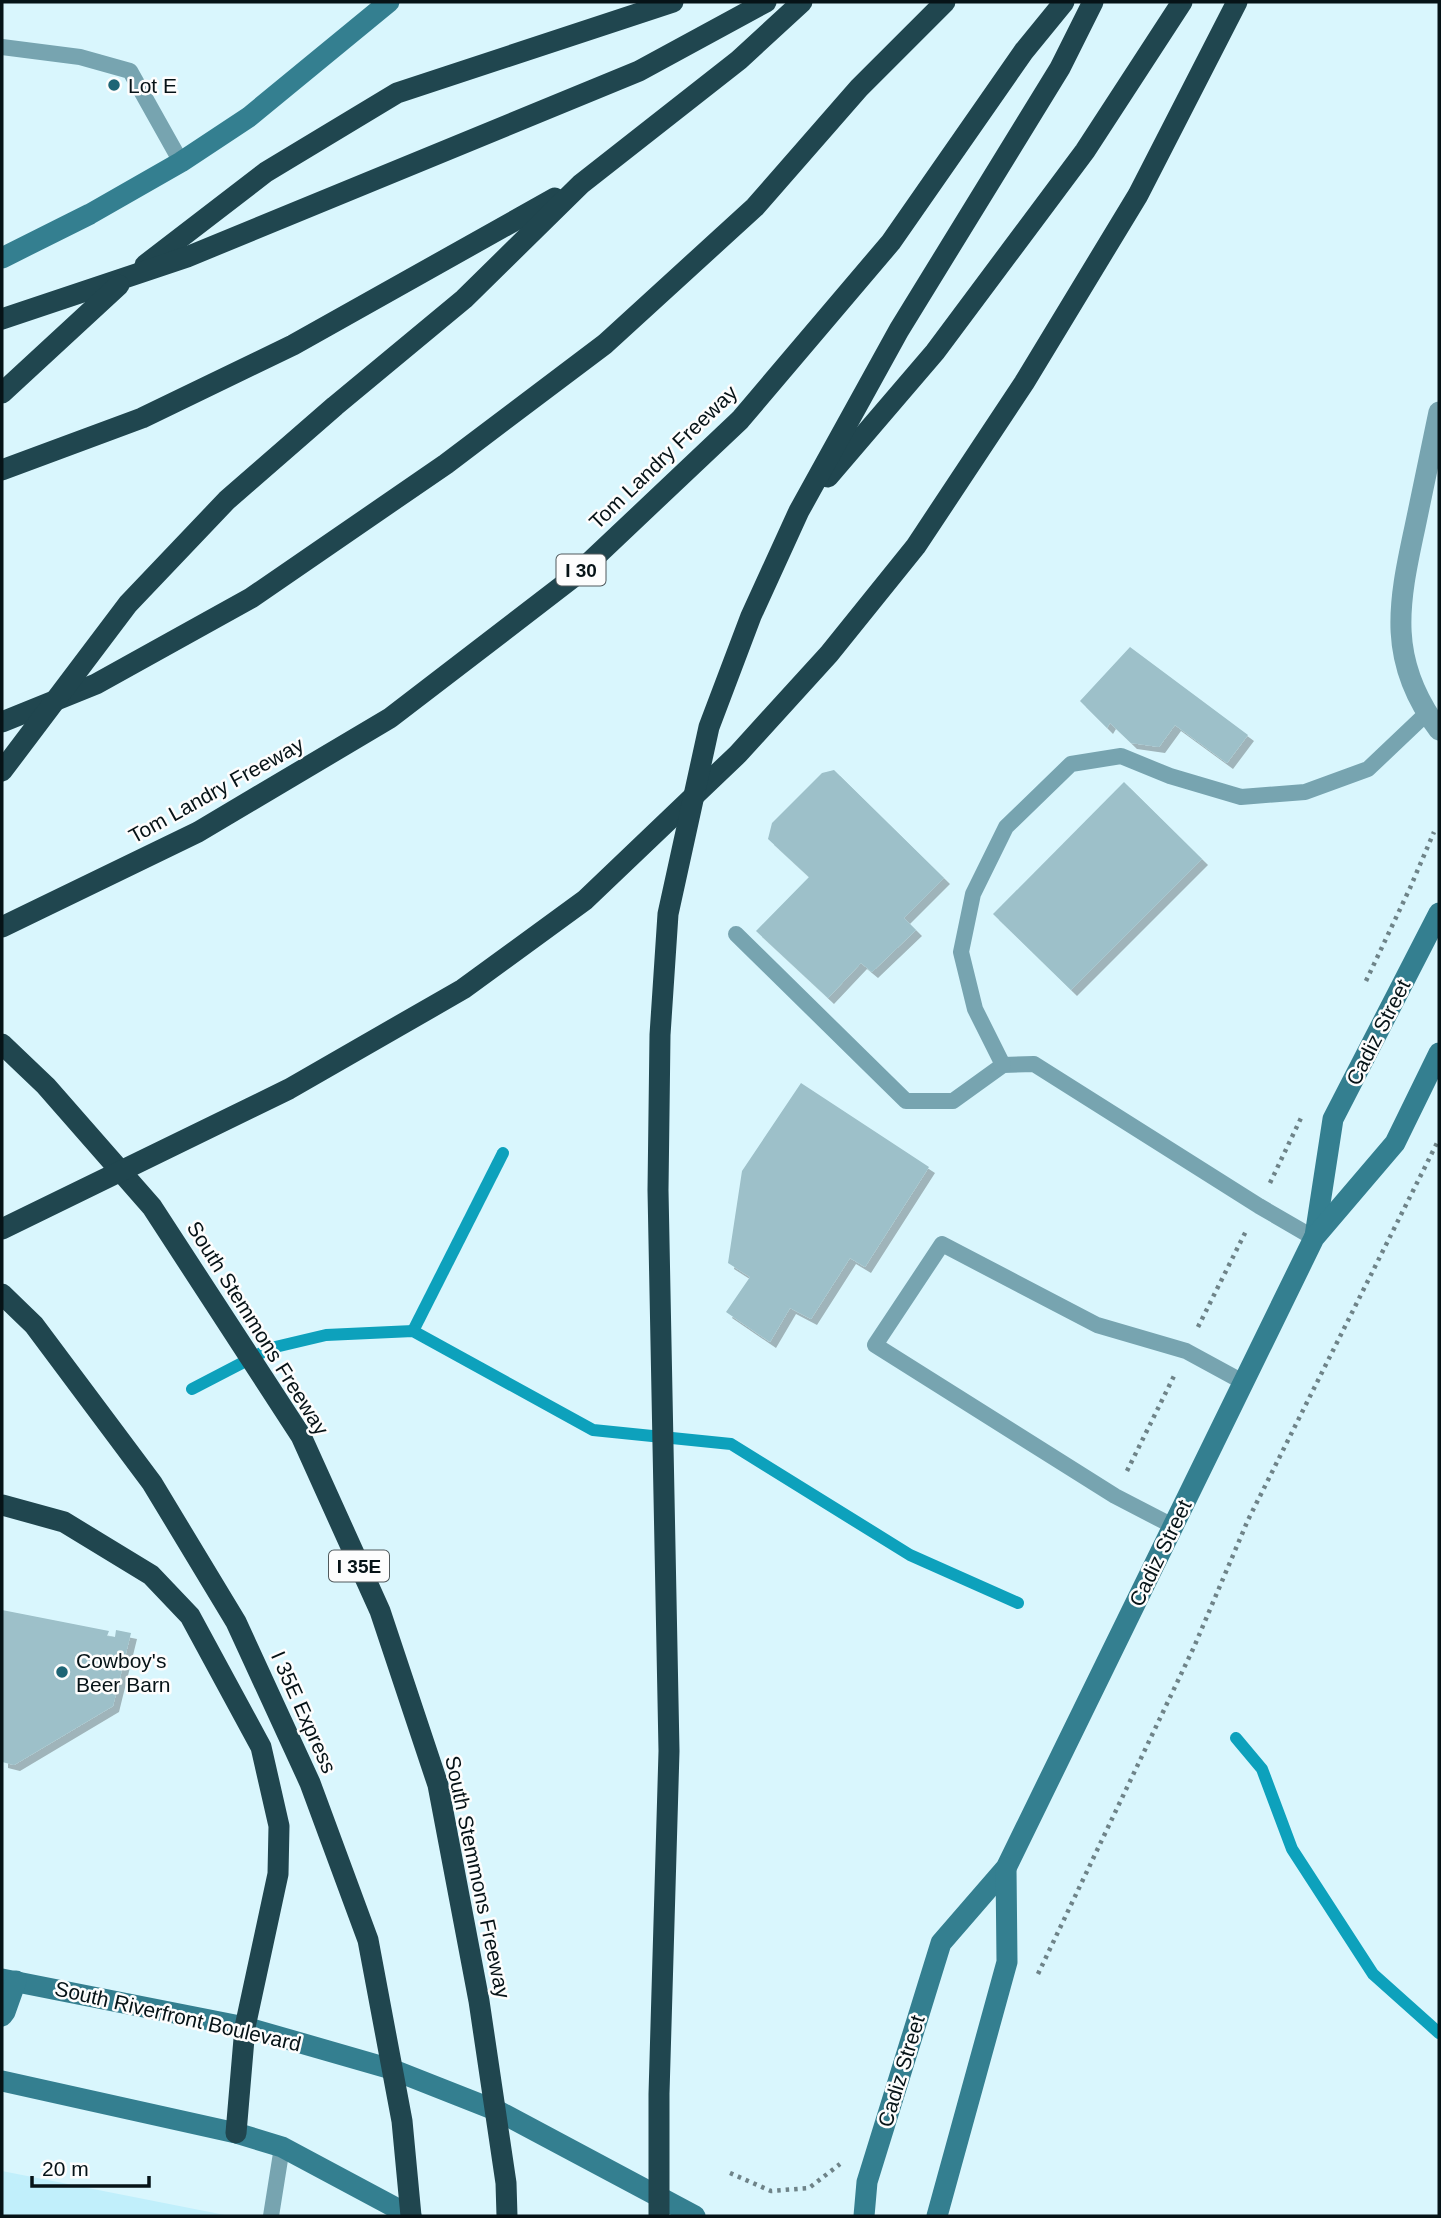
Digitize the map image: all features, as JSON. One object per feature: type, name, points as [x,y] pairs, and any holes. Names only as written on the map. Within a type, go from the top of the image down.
[{"type":"highway","points":[[2,393],[107,294],[266,172],[397,93],[673,2]]},
{"type":"highway","points":[[2,319],[187,257],[639,71],[766,2]]},
{"type":"highway","points":[[2,771],[128,604],[227,500],[464,299],[581,184],[739,60],[802,2]]},
{"type":"highway","points":[[2,722],[96,684],[251,598],[446,464],[594,352],[755,207],[859,88],[945,2]]},
{"type":"highway","name":"Tom Landry Freeway","points":[[2,927],[198,832],[390,718],[575,576],[740,420],[891,242],[1024,51],[1064,2]]},
{"type":"highway","points":[[659,2216],[659,2094],[669,1751],[658,1190],[660,1035],[668,914],[709,727],[751,616],[799,511],[899,330],[1060,68],[1093,2]]},
{"type":"highway","points":[[799,511],[935,352],[1085,151],[1182,2]]},
{"type":"highway","points":[[2,1229],[289,1089],[463,989],[585,901],[738,754],[829,654],[916,546],[1024,383],[1138,195],[1237,2]]},
{"type":"highway","points":[[2,470],[142,418],[293,345],[581,184]]},
{"type":"highway","name":"South Stemmons Freeway","points":[[2,1044],[46,1086],[152,1207],[301,1436],[380,1611],[438,1785],[479,2001],[506,2183],[507,2216]]},
{"type":"highway","name":"I 35E Express","points":[[2,1294],[34,1325],[152,1483],[236,1622],[310,1783],[368,1940],[402,2121],[411,2216]]},
{"type":"highway","points":[[2,1505],[64,1522],[150,1575],[190,1616],[261,1747],[279,1826],[278,1874],[245,2027],[236,2133]]},
{"type":"highway","points":[[506,2183],[522,2216]]},
{"type":"main road","points":[[2,258],[90,214],[181,162],[249,117],[389,2]]},
{"type":"main road","name":"Cadiz Street","points":[[1314,1238],[1334,1119],[1439,913]]},
{"type":"main road","name":"Cadiz Street","points":[[864,2216],[867,2182],[941,1943],[1006,1868],[1314,1238],[1395,1143],[1439,1053]]},
{"type":"main road","name":"Cadiz Street","points":[[937,2216],[1007,1962],[1006,1868]]},
{"type":"main road","points":[[2,2016],[5,2012],[9,1980]]},
{"type":"main road","name":"South Riverfront Boulevard","points":[[9,1980],[245,2027],[391,2069],[500,2112],[695,2216]]},
{"type":"main road","points":[[2,2081],[236,2133],[282,2147],[411,2216]]},
{"type":"street","points":[[1433,721],[1412,683],[1400,631],[1402,590],[1439,412]]},
{"type":"lane","points":[[2,47],[80,57],[130,71],[181,162]]},
{"type":"lane","points":[[1003,1065],[975,1009],[961,952],[972,894],[1006,827],[1071,764],[1121,755],[1170,776],[1241,797],[1306,792],[1368,769],[1433,721]]},
{"type":"lane","points":[[736,934],[906,1101],[953,1101],[1003,1065],[1034,1064],[1314,1238]]},
{"type":"lane","points":[[1173,1526],[1115,1496],[875,1345],[942,1244],[1097,1325],[1186,1351],[1243,1382]]},
{"type":"lane","points":[[271,2216],[282,2147]]},
{"type":"path","points":[[1364,986],[1433,832]]},
{"type":"path","points":[[1115,1496],[1306,1108]]},
{"type":"path","points":[[1038,1974],[1194,1647],[1248,1520],[1439,1139]]},
{"type":"path","points":[[730,2173],[771,2191],[809,2188],[841,2163],[846,2155]]},
{"type":"shaded area","points":[[2,2171],[230,2216],[2,2216]]},
{"type":"building","points":[[1130,647],[1248,735],[1227,763],[1175,725],[1159,747],[1131,743],[1110,723],[1107,728],[1080,701]]},
{"type":"building","points":[[834,770],[944,878],[904,918],[916,930],[872,972],[861,963],[828,998],[756,931],[809,877],[768,839],[772,823],[822,773]]},
{"type":"building","points":[[1124,782],[1202,859],[1071,990],[993,914]]},
{"type":"building","points":[[801,1083],[929,1167],[865,1267],[850,1258],[811,1319],[790,1308],[770,1342],[726,1312],[750,1277],[728,1263],[742,1171]]},
{"type":"building","name":"Cowboy's Beer Barn","points":[[2,1610],[109,1631],[107,1636],[115,1637],[116,1630],[131,1633],[113,1706],[14,1765],[2,1762]]},
{"type":"waterway","points":[[413,1331],[503,1153]]},
{"type":"waterway","points":[[192,1389],[271,1348],[326,1335],[413,1331],[593,1430],[731,1444],[910,1555],[1018,1603]]},
{"type":"waterway","points":[[1236,1738],[1262,1769],[1292,1849],[1373,1974],[1439,2033]]},
{"type":"place","name":"Lot E","points":[[114,85]]},
{"type":"place","name":"Cowboy's Beer Barn","points":[[62,1672]]}]
